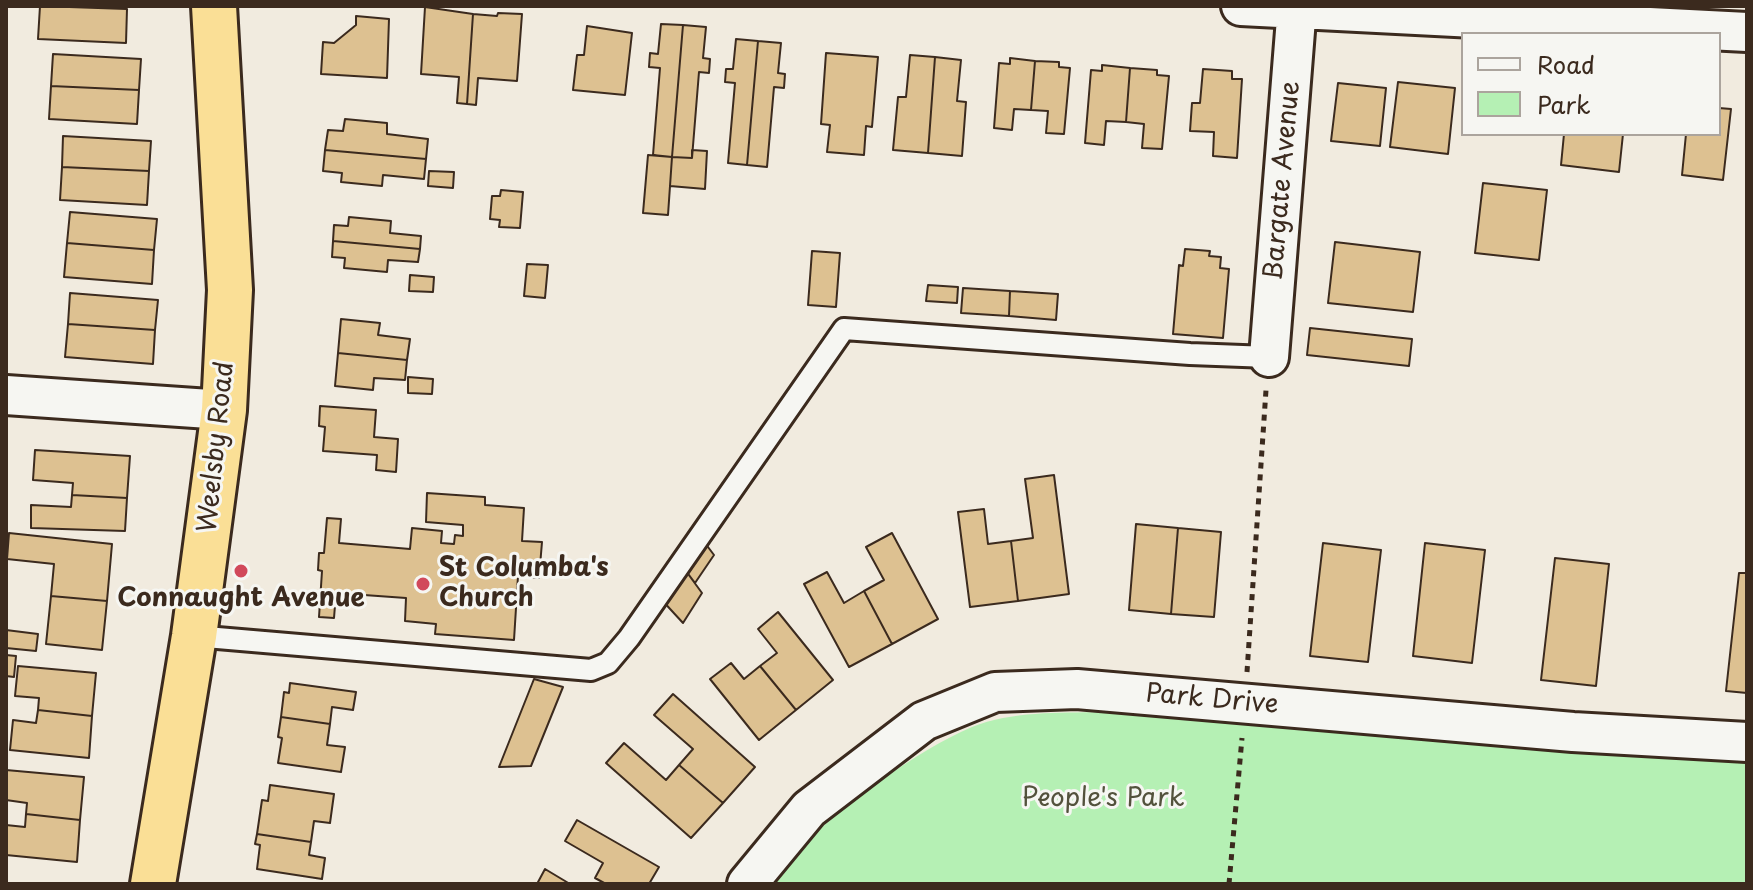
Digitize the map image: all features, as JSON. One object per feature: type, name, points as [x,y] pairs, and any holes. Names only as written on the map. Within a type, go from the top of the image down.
[{"type":"highway","name":"Weelsby Road","points":[[153,884],[194,636],[224,410],[230,290],[214,6]]},
{"type":"street","points":[[1241,6],[1747,32]]},
{"type":"street","name":"Bargate Avenue","points":[[1269,357],[1297,8]]},
{"type":"street","points":[[6,395],[224,410]]},
{"type":"street","name":"Park Drive","points":[[747,884],[809,809],[924,721],[995,692],[1077,689],[1573,732],[1747,742]]},
{"type":"lane","points":[[194,636],[591,670],[608,663],[629,638],[844,329],[1269,357]]},
{"type":"path","points":[[1229,884],[1269,357]]},
{"type":"green space","name":"People's Park","points":[[1100,712],[1747,761],[1747,884],[770,884],[797,851],[834,817],[904,765],[950,737],[1003,718]]},
{"type":"building","points":[[40,6],[127,9],[126,43],[38,39]]},
{"type":"building","points":[[425,7],[473,14],[467,104],[457,103],[459,77],[421,74]]},
{"type":"building","points":[[498,13],[522,14],[517,81],[478,78],[476,105],[467,104],[473,14],[497,16]]},
{"type":"building","points":[[356,16],[389,19],[387,78],[321,74],[323,42],[334,43],[356,25]]},
{"type":"building","points":[[661,24],[683,25],[672,157],[653,155],[660,68],[649,67],[650,53],[658,54]]},
{"type":"building","points":[[683,25],[706,27],[703,58],[710,59],[709,73],[699,72],[692,158],[672,157]]},
{"type":"building","points":[[587,26],[632,33],[625,95],[573,90],[577,55],[584,55]]},
{"type":"building","points":[[736,39],[758,41],[747,165],[728,163],[735,83],[725,82],[726,69],[733,69]]},
{"type":"building","points":[[758,41],[781,43],[778,73],[785,74],[784,88],[774,87],[767,167],[747,165]]},
{"type":"building","points":[[826,53],[878,57],[872,127],[866,126],[864,155],[827,152],[830,125],[821,124]]},
{"type":"building","points":[[53,54],[141,59],[139,90],[51,86]]},
{"type":"building","points":[[910,55],[935,57],[928,153],[893,150],[898,97],[906,97]]},
{"type":"building","points":[[935,57],[961,60],[957,101],[966,102],[962,156],[928,153]]},
{"type":"building","points":[[1010,58],[1035,61],[1031,110],[1014,109],[1012,130],[994,128],[999,63],[1010,64]]},
{"type":"building","points":[[1035,61],[1059,62],[1059,67],[1070,68],[1064,134],[1046,133],[1048,111],[1031,110]]},
{"type":"building","points":[[1102,65],[1130,68],[1126,122],[1106,121],[1104,145],[1085,143],[1091,70],[1102,71]]},
{"type":"building","points":[[1130,68],[1157,70],[1157,75],[1169,76],[1162,149],[1142,148],[1144,124],[1126,122]]},
{"type":"building","points":[[1203,69],[1232,71],[1232,79],[1242,79],[1237,158],[1213,156],[1214,132],[1190,131],[1192,103],[1200,103]]},
{"type":"building","points":[[1398,82],[1455,88],[1448,154],[1390,147]]},
{"type":"building","points":[[1338,83],[1386,88],[1380,146],[1331,141]]},
{"type":"building","points":[[51,86],[139,90],[137,124],[49,119]]},
{"type":"building","points":[[1721,108],[1731,109],[1723,180],[1682,175],[1686,136],[1721,136]]},
{"type":"building","points":[[345,119],[387,123],[387,134],[428,139],[426,159],[325,150],[328,130],[343,131]]},
{"type":"building","points":[[63,136],[151,141],[149,171],[62,167]]},
{"type":"building","points":[[1564,136],[1623,136],[1619,172],[1561,165]]},
{"type":"building","points":[[325,150],[426,159],[424,179],[383,175],[382,186],[341,182],[342,173],[323,171]]},
{"type":"building","points":[[692,150],[707,151],[705,189],[670,186],[672,157],[692,158]]},
{"type":"building","points":[[648,155],[672,157],[668,215],[643,213]]},
{"type":"building","points":[[62,167],[149,171],[147,205],[60,200]]},
{"type":"building","points":[[429,171],[454,172],[453,188],[428,186]]},
{"type":"building","points":[[1483,183],[1547,190],[1539,260],[1475,253]]},
{"type":"building","points":[[501,190],[523,192],[520,228],[499,227],[500,220],[490,219],[492,196],[500,196]]},
{"type":"building","points":[[70,212],[157,219],[154,250],[67,243]]},
{"type":"building","points":[[349,217],[391,221],[390,233],[421,236],[420,249],[333,241],[334,225],[348,226]]},
{"type":"building","points":[[333,241],[420,249],[418,262],[388,260],[387,272],[344,268],[345,258],[332,257]]},
{"type":"building","points":[[1335,242],[1420,252],[1413,312],[1328,303]]},
{"type":"building","points":[[67,243],[154,250],[152,284],[64,277]]},
{"type":"building","points":[[1185,249],[1210,251],[1209,256],[1221,257],[1220,268],[1229,269],[1223,338],[1173,334],[1179,265],[1183,266]]},
{"type":"building","points":[[812,251],[840,253],[836,307],[808,305]]},
{"type":"building","points":[[527,264],[548,265],[545,298],[524,296]]},
{"type":"building","points":[[410,275],[434,277],[433,292],[409,291]]},
{"type":"building","points":[[928,285],[958,287],[957,303],[926,301]]},
{"type":"building","points":[[963,288],[1010,291],[1009,316],[961,313]]},
{"type":"building","points":[[1010,291],[1058,294],[1056,320],[1009,316]]},
{"type":"building","points":[[70,293],[158,300],[155,330],[68,324]]},
{"type":"building","points":[[341,319],[380,323],[378,335],[410,339],[407,360],[338,353]]},
{"type":"building","points":[[68,324],[155,330],[153,364],[65,357]]},
{"type":"building","points":[[1310,328],[1412,339],[1409,366],[1307,355]]},
{"type":"building","points":[[338,353],[407,360],[405,380],[374,378],[373,390],[335,386]]},
{"type":"building","points":[[408,377],[433,379],[432,394],[408,393]]},
{"type":"building","points":[[320,406],[376,410],[374,437],[398,439],[396,472],[376,470],[377,455],[323,451],[325,427],[319,426]]},
{"type":"building","points":[[35,450],[130,456],[127,498],[72,495],[73,483],[33,480]]},
{"type":"building","points":[[1054,475],[1069,594],[1018,601],[1011,541],[1033,538],[1025,479]]},
{"type":"building","points":[[427,493],[485,497],[485,505],[524,508],[522,541],[542,542],[539,578],[518,576],[514,640],[435,634],[436,624],[405,621],[406,598],[336,593],[334,618],[319,617],[322,571],[318,570],[319,553],[324,553],[327,518],[341,519],[339,543],[410,549],[412,528],[442,531],[441,543],[454,544],[455,535],[463,536],[463,525],[426,522]]},
{"type":"building","points":[[72,495],[127,498],[125,531],[31,528],[31,505],[71,507]]},
{"type":"building","points":[[984,509],[988,544],[1011,541],[1018,601],[970,607],[958,512]]},
{"type":"building","points":[[1136,524],[1178,528],[1171,614],[1129,610]]},
{"type":"building","points":[[1178,528],[1221,532],[1214,617],[1171,614]]},
{"type":"building","points":[[9,533],[112,544],[107,601],[51,596],[54,564],[7,559]]},
{"type":"building","points":[[892,533],[938,619],[892,644],[864,591],[884,580],[866,547]]},
{"type":"building","points":[[702,539],[714,555],[695,583],[683,567]]},
{"type":"building","points":[[1323,543],[1381,550],[1368,662],[1310,656]]},
{"type":"building","points":[[1425,543],[1485,550],[1472,663],[1413,656]]},
{"type":"building","points":[[1555,558],[1609,564],[1596,686],[1541,680]]},
{"type":"building","points":[[683,567],[702,593],[683,623],[660,598]]},
{"type":"building","points":[[827,572],[844,603],[864,591],[892,644],[849,667],[804,584]]},
{"type":"building","points":[[1739,573],[1747,573],[1747,693],[1726,691]]},
{"type":"building","points":[[51,596],[107,601],[102,650],[46,644]]},
{"type":"building","points":[[778,612],[833,680],[796,710],[760,666],[777,653],[758,629]]},
{"type":"building","points":[[6,630],[38,634],[36,651],[6,648]]},
{"type":"building","points":[[6,655],[16,656],[14,677],[6,676]]},
{"type":"building","points":[[731,663],[744,679],[760,666],[796,710],[759,740],[710,679]]},
{"type":"building","points":[[18,666],[96,673],[92,716],[38,710],[39,698],[15,696]]},
{"type":"building","points":[[534,679],[563,687],[531,766],[499,767]]},
{"type":"building","points":[[290,683],[356,692],[353,710],[332,707],[330,724],[281,717],[284,692],[289,693]]},
{"type":"building","points":[[673,694],[755,767],[723,803],[679,765],[693,749],[654,715]]},
{"type":"building","points":[[38,710],[92,716],[89,758],[10,750],[13,720],[36,723]]},
{"type":"building","points":[[281,717],[330,724],[327,745],[345,747],[341,772],[278,763]]},
{"type":"building","points":[[624,743],[666,780],[679,765],[723,803],[691,838],[606,763]]},
{"type":"building","points":[[6,770],[84,777],[80,820],[26,814],[27,803],[6,800]]},
{"type":"building","points":[[270,785],[334,794],[330,823],[314,821],[311,842],[257,834],[262,800],[268,801]]},
{"type":"building","points":[[26,814],[80,820],[77,862],[6,855],[6,825],[25,827]]},
{"type":"building","points":[[577,820],[659,867],[649,884],[606,884],[595,878],[603,863],[565,841]]},
{"type":"building","points":[[257,834],[311,842],[309,855],[325,858],[322,879],[257,869],[260,845],[255,844]]},
{"type":"building","points":[[545,869],[570,884],[537,884]]},
{"type":"place","name":"Connaught Avenue","points":[[241,571]]},
{"type":"place","name":"St Columba's Church","points":[[423,584]]}]
